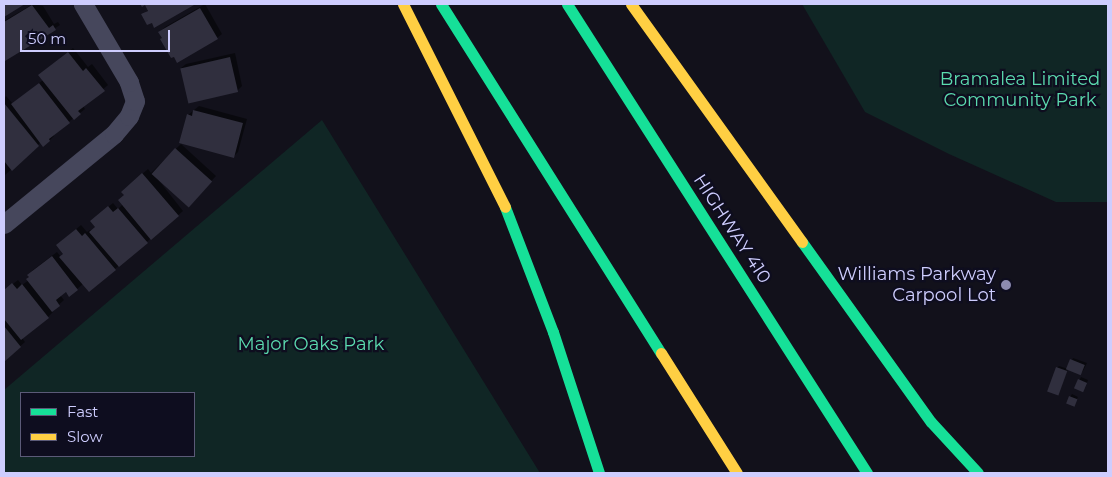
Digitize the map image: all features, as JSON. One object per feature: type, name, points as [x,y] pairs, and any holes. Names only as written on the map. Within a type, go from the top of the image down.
[{"type":"highway","points":[[403,4],[510,218],[553,332],[599,473]]},
{"type":"highway","points":[[441,4],[737,473]]},
{"type":"highway","name":"HIGHWAY 410","points":[[567,4],[868,473]]},
{"type":"highway","points":[[631,4],[931,422],[978,473]]},
{"type":"street","points":[[4,224],[114,134],[130,116],[135,101],[129,82],[82,4]]},
{"type":"green space","name":"Bramalea Limited Community Park","points":[[802,4],[1108,4],[1108,202],[1056,202],[949,154],[865,112]]},
{"type":"green space","name":"Major Oaks Park","points":[[322,120],[540,473],[4,473],[4,390]]},
{"type":"building","points":[[4,4],[25,4],[4,17]]},
{"type":"building","points":[[140,4],[194,5],[154,28],[152,23],[147,25],[141,14],[148,11],[145,5],[142,7]]},
{"type":"building","points":[[32,5],[49,28],[53,25],[56,30],[5,61],[4,22]]},
{"type":"building","points":[[200,8],[218,39],[177,63],[174,57],[171,58],[158,32]]},
{"type":"building","points":[[68,52],[83,71],[86,68],[105,91],[78,111],[81,114],[74,120],[38,75]]},
{"type":"building","points":[[230,57],[238,92],[188,104],[180,68]]},
{"type":"building","points":[[39,83],[70,123],[49,139],[50,141],[43,147],[11,104]]},
{"type":"building","points":[[4,103],[39,146],[12,171],[4,161]]},
{"type":"building","points":[[193,110],[243,123],[234,158],[179,143],[187,114],[192,116]]},
{"type":"building","points":[[175,148],[212,181],[189,207],[152,174]]},
{"type":"building","points":[[142,173],[179,216],[151,240],[118,200],[124,195],[121,192]]},
{"type":"building","points":[[108,206],[113,212],[118,208],[148,243],[119,267],[89,232],[95,227],[90,221]]},
{"type":"building","points":[[76,229],[82,236],[85,233],[116,270],[89,292],[59,257],[63,254],[56,245]]},
{"type":"building","points":[[52,256],[78,290],[69,297],[66,292],[56,300],[60,306],[52,312],[26,279],[29,277],[27,275]]},
{"type":"building","points":[[12,283],[17,289],[22,284],[49,318],[21,340],[4,319],[4,290]]},
{"type":"building","points":[[4,326],[21,347],[4,362]]},
{"type":"building","points":[[1070,359],[1085,365],[1081,375],[1066,369]]},
{"type":"building","points":[[1056,367],[1067,371],[1058,396],[1047,391]]},
{"type":"building","points":[[1078,379],[1087,383],[1083,392],[1074,388]]},
{"type":"building","points":[[1069,396],[1077,399],[1075,407],[1066,403]]},
{"type":"traffic: fast","points":[[441,4],[661,353]]},
{"type":"traffic: fast","points":[[567,4],[867,473]]},
{"type":"traffic: fast","points":[[505,207],[553,332],[599,473]]},
{"type":"traffic: fast","points":[[802,242],[931,422],[978,473]]},
{"type":"traffic: slow","points":[[403,4],[505,207]]},
{"type":"traffic: slow","points":[[631,4],[802,242]]},
{"type":"traffic: slow","points":[[661,353],[737,473]]},
{"type":"place","name":"Williams Parkway Carpool Lot","points":[[1006,285]]}]
